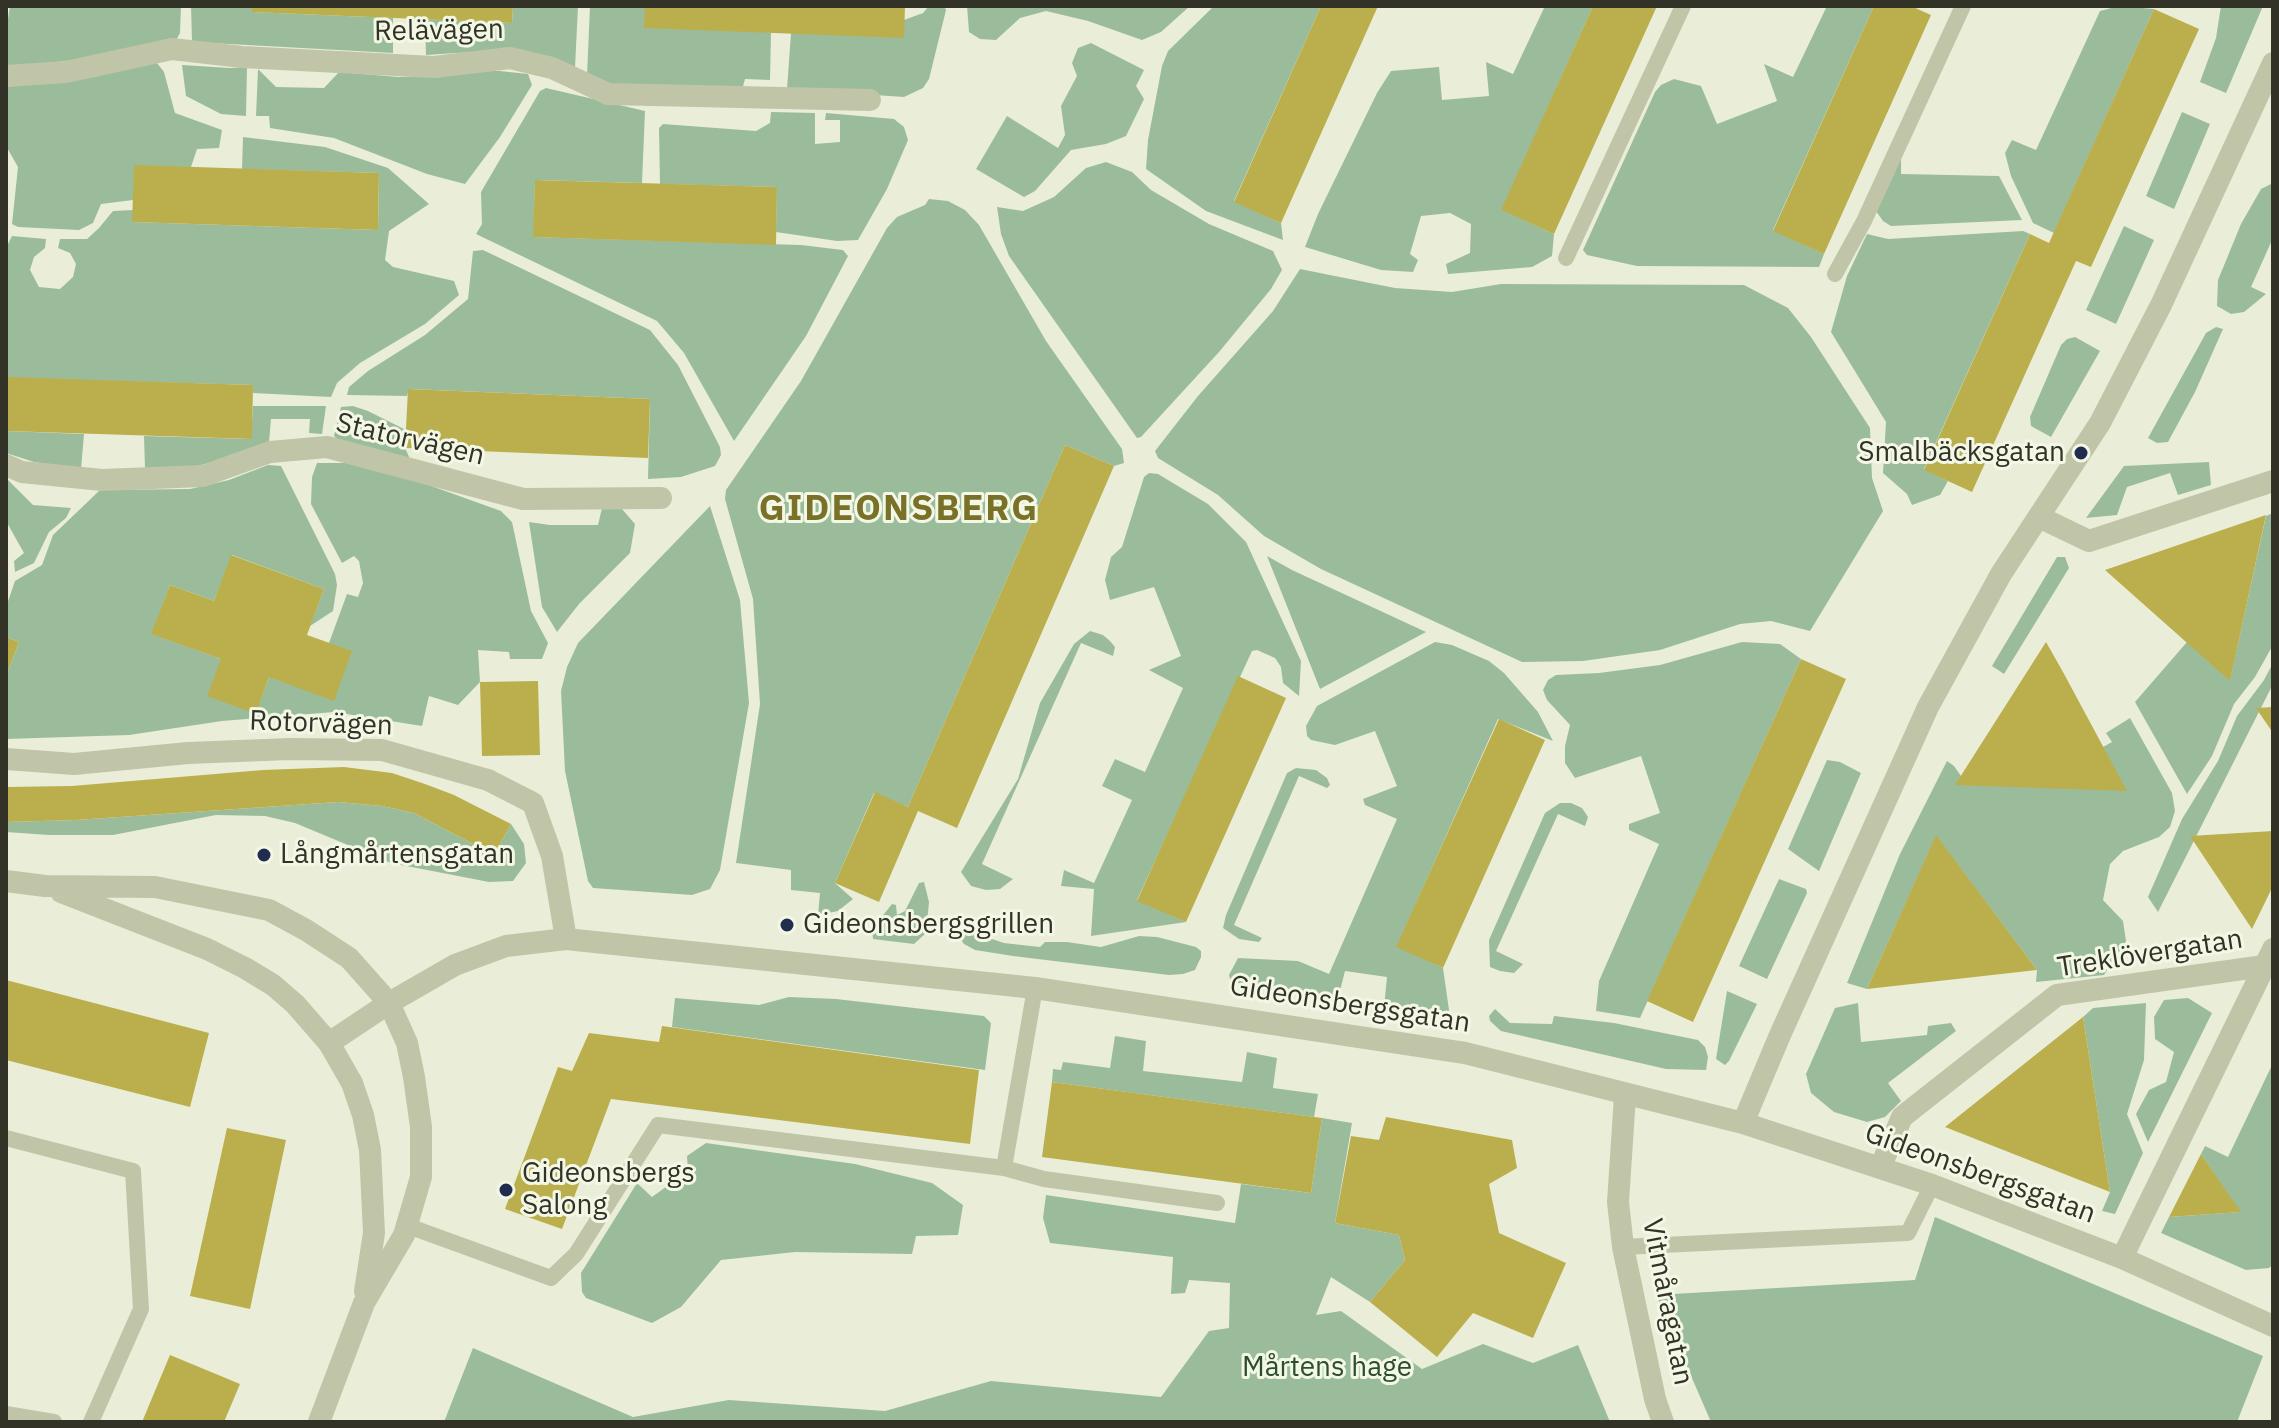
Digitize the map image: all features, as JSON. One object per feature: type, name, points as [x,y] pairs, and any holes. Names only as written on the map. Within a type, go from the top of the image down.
[{"type":"street","name":"Relävägen","points":[[6,76],[66,72],[172,49],[242,57],[434,67],[510,58],[552,68],[608,94],[870,100]]},
{"type":"street","points":[[1743,1123],[1928,707],[2001,574],[2100,423],[2161,305],[2273,63]]},
{"type":"street","name":"Statorvägen","points":[[6,465],[22,472],[102,480],[203,476],[270,452],[327,447],[523,499],[661,498]]},
{"type":"street","points":[[2039,517],[2089,541],[2273,481]]},
{"type":"street","name":"Rotorvägen","points":[[6,759],[74,764],[188,753],[290,749],[382,750],[488,780],[533,803],[552,856],[566,939]]},
{"type":"street","points":[[6,881],[45,886],[155,887],[269,910],[349,958],[389,1003],[407,1043],[421,1127],[421,1177],[408,1226],[364,1303],[319,1422]]},
{"type":"street","points":[[45,886],[207,949],[245,968],[273,985],[295,1004],[329,1043],[352,1083],[370,1150],[374,1233],[364,1303]]},
{"type":"street","name":"Gideonsbergsgatan","points":[[329,1043],[389,1003],[455,965],[506,946],[566,939],[1035,988],[1465,1053],[1625,1096],[1743,1123],[1932,1185],[2122,1258],[2273,1326]]},
{"type":"street","name":"Treklövergatan","points":[[1880,1168],[1902,1117],[2057,995],[2269,957]]},
{"type":"street","name":"Treklövergatan","points":[[2122,1258],[2269,957]]},
{"type":"street","name":"Vitmåragatan","points":[[1625,1096],[1618,1202],[1623,1247],[1651,1384],[1663,1422]]},
{"type":"lane","points":[[1566,258],[1683,6]]},
{"type":"lane","points":[[1835,274],[1864,221],[1963,6]]},
{"type":"lane","points":[[1004,1168],[1035,988]]},
{"type":"lane","points":[[408,1226],[551,1278],[576,1254],[658,1125],[1004,1168],[1044,1179],[1217,1203]]},
{"type":"lane","points":[[6,1138],[133,1171],[141,1309],[91,1422]]},
{"type":"lane","points":[[1623,1247],[1908,1233],[1932,1185]]},
{"type":"lane","points":[[6,1414],[54,1422]]},
{"type":"green space","points":[[10,6],[181,6],[180,33],[175,42],[74,60],[6,68]]},
{"type":"green space","points":[[191,6],[252,6],[253,12],[393,18],[393,53],[192,42]]},
{"type":"green space","points":[[513,6],[578,6],[575,68],[503,50],[426,55],[425,19],[512,23]]},
{"type":"green space","points":[[590,6],[645,6],[771,33],[770,80],[745,79],[742,90],[620,87],[587,76]]},
{"type":"green space","points":[[929,6],[944,6],[946,10],[929,79],[923,88],[904,97],[787,89],[791,33],[904,20],[923,13]]},
{"type":"green space","points":[[967,6],[1190,6],[1161,32],[1142,40],[1088,21],[1046,11],[1020,18],[996,40],[980,39],[969,32]]},
{"type":"green space","points":[[1214,6],[1321,6],[1234,201],[1281,223],[1283,240],[1206,211],[1146,169],[1148,140],[1162,66],[1168,51]]},
{"type":"green space","points":[[1545,6],[1593,6],[1502,210],[1554,234],[1552,256],[1532,267],[1448,274],[1446,264],[1470,253],[1471,224],[1450,213],[1421,216],[1410,254],[1418,260],[1413,272],[1381,270],[1305,247],[1377,93],[1391,71],[1439,67],[1442,100],[1489,96],[1486,62],[1513,74]]},
{"type":"green space","points":[[1823,6],[1874,6],[1773,230],[1824,254],[1819,267],[1637,266],[1587,255],[1583,250],[1655,92],[1661,85],[1674,79],[1701,86],[1717,124],[1777,101],[1764,64],[1793,77],[1826,8]]},
{"type":"green space","points":[[2119,6],[2154,9],[2054,233],[2033,223],[2011,176],[2005,153],[2012,140],[2036,150],[2100,11]]},
{"type":"green space","points":[[2221,6],[2263,6],[2226,93],[2200,82],[2216,38]]},
{"type":"green space","points":[[1091,43],[1144,70],[1136,86],[1144,99],[1126,136],[1106,144],[1071,150],[1035,191],[1024,197],[976,169],[1007,116],[1058,148],[1065,135],[1061,106],[1077,76],[1072,63],[1078,48]]},
{"type":"green space","points":[[157,63],[164,72],[175,113],[222,130],[219,148],[197,149],[191,167],[133,200],[101,204],[93,223],[79,230],[18,227],[12,224],[18,167],[6,146],[6,87]]},
{"type":"green space","points":[[182,65],[247,67],[246,116],[221,114],[186,96]]},
{"type":"green space","points":[[258,69],[276,87],[324,88],[339,72],[398,77],[463,71],[528,74],[532,85],[500,137],[465,184],[427,174],[334,138],[270,128],[269,116],[256,116]]},
{"type":"green space","points":[[546,88],[645,111],[642,183],[535,180],[534,237],[801,245],[843,250],[848,256],[806,336],[734,441],[684,353],[657,321],[476,234],[482,224],[481,192],[540,91]]},
{"type":"green space","points":[[771,112],[815,113],[815,144],[840,142],[840,120],[825,120],[826,113],[894,119],[904,127],[908,140],[887,189],[858,240],[837,241],[776,232],[777,187],[660,184],[659,128],[663,124],[756,131],[770,123]]},
{"type":"green space","points":[[2182,112],[2210,124],[2174,209],[2146,196]]},
{"type":"green space","points":[[243,137],[325,147],[388,168],[429,204],[389,231],[385,260],[393,267],[454,281],[459,295],[425,324],[360,363],[337,383],[331,397],[253,393],[253,385],[7,378],[6,411],[6,248],[12,236],[46,239],[45,248],[34,257],[30,270],[39,287],[60,289],[73,277],[76,264],[70,253],[58,248],[60,239],[87,239],[113,211],[133,210],[133,222],[378,230],[379,173],[242,169]]},
{"type":"green space","points":[[1901,152],[1901,174],[1999,176],[2022,220],[1891,226],[1876,211]]},
{"type":"green space","points":[[1106,162],[1132,172],[1151,190],[1209,224],[1273,251],[1282,270],[1271,289],[1219,352],[1137,438],[1009,256],[1001,234],[997,207],[1023,211],[1054,197],[1086,168]]},
{"type":"green space","points":[[2273,183],[2273,238],[2251,287],[2266,294],[2244,312],[2231,314],[2217,306],[2218,280],[2241,224],[2261,189]]},
{"type":"green space","points":[[929,199],[948,201],[965,210],[979,225],[1046,341],[1122,449],[1124,463],[1114,466],[1065,445],[908,807],[874,793],[835,883],[853,899],[838,911],[818,915],[820,893],[791,890],[791,870],[736,863],[760,704],[753,599],[725,499],[726,490],[801,381],[887,228],[897,217],[925,205]]},
{"type":"green space","points":[[2124,226],[2154,240],[2116,324],[2086,310]]},
{"type":"green space","points":[[2023,231],[2030,234],[1924,469],[1948,481],[1940,495],[1912,505],[1907,494],[1883,473],[1886,422],[1831,332],[1847,276],[1867,234],[1888,239]]},
{"type":"green space","points":[[483,250],[650,330],[678,365],[720,447],[721,455],[715,466],[681,477],[648,479],[650,399],[409,389],[407,396],[347,395],[349,387],[368,371],[425,335],[468,299],[473,251]]},
{"type":"green space","points":[[1300,269],[1395,288],[1452,292],[1501,284],[1744,285],[1788,308],[1811,337],[1870,428],[1872,478],[1883,511],[1810,631],[1771,621],[1740,624],[1660,650],[1583,661],[1522,662],[1321,569],[1264,536],[1218,495],[1158,458],[1155,451],[1198,396],[1273,311]]},
{"type":"green space","points":[[2216,327],[2223,329],[2168,442],[2157,443],[2148,438],[2206,333]]},
{"type":"green space","points":[[2075,337],[2100,351],[2051,437],[2031,426],[2030,417],[2061,345]]},
{"type":"green space","points":[[253,406],[326,406],[322,434],[309,433],[310,419],[271,419],[269,443],[229,458],[181,470],[145,469],[144,436],[251,439]]},
{"type":"green space","points":[[353,406],[406,430],[405,448],[410,459],[338,440],[334,436],[341,407]]},
{"type":"green space","points":[[6,431],[84,434],[81,469],[34,462],[6,453]]},
{"type":"green space","points":[[2209,462],[2211,485],[2178,495],[2170,473],[2127,487],[2117,515],[2086,518],[2124,466]]},
{"type":"green space","points":[[317,463],[348,463],[423,483],[501,511],[512,522],[531,611],[548,643],[542,659],[510,659],[509,652],[478,650],[480,682],[458,705],[429,696],[422,726],[334,712],[222,721],[129,735],[6,739],[6,676],[19,642],[6,637],[6,607],[15,581],[42,565],[53,535],[100,490],[190,489],[229,480],[268,465],[281,466],[335,574],[337,585],[333,611],[310,626],[324,589],[232,555],[214,601],[170,585],[152,634],[221,659],[256,713],[269,677],[329,643],[347,594],[358,597],[363,583],[359,561],[354,556],[342,563],[311,504],[312,477]]},
{"type":"green space","points":[[1149,473],[1158,474],[1208,504],[1246,542],[1301,661],[1299,696],[1283,683],[1281,667],[1275,658],[1257,650],[1252,651],[1137,900],[1186,922],[1091,936],[1094,889],[1061,886],[1064,870],[1094,883],[1132,800],[1102,786],[1115,759],[1145,772],[1183,688],[1149,670],[1181,656],[1154,587],[1110,600],[1105,580],[1111,557],[1122,547],[1144,477]]},
{"type":"green space","points":[[6,478],[33,505],[71,508],[66,518],[49,532],[34,563],[15,572],[14,561],[24,553],[6,521]]},
{"type":"green space","points":[[710,506],[740,600],[749,703],[720,870],[710,889],[692,895],[593,888],[588,881],[565,771],[561,691],[567,667],[578,643]]},
{"type":"green space","points":[[602,508],[622,509],[635,524],[630,553],[579,604],[557,632],[542,607],[529,522],[598,525]]},
{"type":"green space","points":[[2273,513],[2273,645],[2255,677],[2234,704],[2212,756],[2187,794],[2135,702],[2187,642],[2230,680],[2266,516]]},
{"type":"green space","points":[[1267,556],[1292,570],[1426,632],[1320,689]]},
{"type":"green space","points":[[2057,557],[2065,557],[2069,568],[2004,674],[1992,666]]},
{"type":"green space","points":[[1090,631],[1110,641],[1115,647],[1113,656],[1081,643],[982,864],[1013,879],[1000,889],[986,890],[971,886],[961,872],[1018,779],[1040,703],[1074,644]]},
{"type":"green space","points":[[1435,642],[1452,645],[1489,661],[1504,673],[1538,712],[1553,741],[1498,719],[1397,946],[1443,968],[1450,1017],[1384,1007],[1387,977],[1345,971],[1338,999],[1231,982],[1229,975],[1238,958],[1298,961],[1329,974],[1397,819],[1365,805],[1363,799],[1397,786],[1375,731],[1335,745],[1311,740],[1307,736],[1306,726],[1317,706]]},
{"type":"green space","points":[[1742,642],[1780,644],[1801,659],[1640,1018],[1596,1011],[1599,981],[1659,844],[1629,830],[1629,824],[1660,813],[1641,756],[1575,778],[1565,763],[1570,725],[1547,700],[1543,690],[1548,680],[1556,675],[1660,665]]},
{"type":"green space","points":[[2273,663],[2273,684],[2158,912],[2148,897],[2182,819],[2218,761],[2237,716]]},
{"type":"green space","points":[[2130,718],[2172,793],[2175,811],[2170,827],[2159,837],[2123,851],[2110,864],[2103,900],[2123,921],[2126,941],[2104,975],[2036,982],[2037,970],[1936,836],[1867,989],[1847,983],[1900,854],[1947,761],[1961,776],[2103,747],[2112,742],[2106,733]]},
{"type":"green space","points":[[1827,760],[1840,762],[1861,773],[1819,871],[1788,849]]},
{"type":"green space","points":[[1296,768],[1316,770],[1327,778],[1330,785],[1327,788],[1299,776],[1234,925],[1262,938],[1259,942],[1239,939],[1223,928],[1226,915],[1287,773]]},
{"type":"green space","points":[[338,802],[414,813],[494,855],[511,824],[524,844],[526,863],[513,881],[489,882],[391,863],[295,823],[265,816],[216,815],[113,835],[6,832],[6,822]]},
{"type":"green space","points":[[1560,803],[1571,803],[1582,808],[1588,817],[1585,826],[1558,814],[1496,951],[1523,964],[1514,973],[1500,971],[1490,967],[1489,940],[1545,813]]},
{"type":"green space","points":[[1779,879],[1806,889],[1807,893],[1767,979],[1739,966]]},
{"type":"green space","points":[[924,882],[929,902],[926,933],[914,944],[873,939],[872,929],[892,904],[896,905],[897,915],[905,911],[919,883]]},
{"type":"green space","points":[[973,922],[980,924],[992,939],[1004,943],[1040,947],[1045,942],[1067,942],[1101,947],[1139,936],[1157,937],[1196,947],[1201,951],[1201,957],[1195,970],[1169,975],[1013,956],[975,950],[964,944],[959,937],[961,929]]},
{"type":"green space","points":[[1727,991],[1757,1004],[1725,1065],[1716,1059]]},
{"type":"green space","points":[[789,997],[836,999],[984,1016],[991,1023],[985,1070],[672,1027],[675,998],[759,1005]]},
{"type":"green space","points":[[2188,998],[2212,1013],[2148,1142],[2136,1114],[2149,1090],[2166,1082],[2174,1052],[2155,1039],[2154,1017],[2164,1000]]},
{"type":"green space","points":[[1858,1003],[1861,1042],[1927,1035],[1928,1026],[1951,1023],[1956,1031],[1888,1083],[1901,1101],[1885,1117],[1867,1122],[1834,1112],[1811,1093],[1806,1074],[1835,1008]]},
{"type":"green space","points":[[2146,1003],[2144,1060],[2127,1114],[2143,1153],[2115,1214],[2102,1211],[2110,1192],[2083,1017],[2093,1008]]},
{"type":"green space","points":[[1495,1009],[1510,1023],[1552,1024],[1554,1016],[1614,1023],[1698,1040],[1705,1047],[1708,1057],[1706,1070],[1666,1069],[1501,1031],[1490,1021],[1489,1016]]},
{"type":"green space","points":[[1115,1036],[1146,1041],[1143,1071],[1242,1082],[1247,1052],[1277,1058],[1273,1088],[1318,1094],[1314,1117],[1052,1082],[1053,1069],[1061,1070],[1063,1062],[1110,1068]]},
{"type":"green space","points":[[2273,1063],[2273,1265],[2246,1270],[2161,1233],[2169,1217],[2240,1212],[2201,1154],[2205,1146],[2228,1157]]},
{"type":"green space","name":"Mårtens hage","points":[[1322,1118],[1352,1123],[1335,1223],[1399,1235],[1405,1260],[1370,1302],[1331,1277],[1316,1315],[1341,1311],[1422,1369],[1483,1344],[1533,1363],[1578,1345],[1610,1422],[444,1422],[473,1348],[633,1417],[729,1400],[885,1411],[991,1381],[1161,1397],[1209,1331],[1229,1328],[1230,1283],[1189,1280],[1185,1293],[1171,1294],[1173,1257],[1050,1243],[1043,1218],[1046,1195],[1235,1223],[1241,1184],[1311,1193]]},
{"type":"green space","points":[[706,1143],[855,1164],[932,1183],[963,1205],[958,1235],[916,1236],[912,1254],[795,1252],[721,1260],[681,1307],[652,1323],[586,1298],[582,1292],[581,1273],[637,1183],[652,1197],[688,1171],[687,1156]]},
{"type":"green space","points":[[1935,1217],[2263,1356],[2237,1422],[1711,1422],[1656,1295],[1915,1280]]},
{"type":"building","points":[[252,6],[513,6],[512,23],[252,12]]},
{"type":"building","points":[[645,6],[905,6],[904,38],[644,28]]},
{"type":"building","points":[[1321,6],[1378,6],[1281,223],[1234,202]]},
{"type":"building","points":[[1593,6],[1657,6],[1554,234],[1501,210]]},
{"type":"building","points":[[1874,6],[1911,6],[1931,15],[1824,254],[1773,231]]},
{"type":"building","points":[[2154,9],[2199,29],[2091,267],[2076,261],[1972,492],[1924,470],[2030,234],[2049,243]]},
{"type":"building","points":[[134,165],[379,173],[378,230],[132,222]]},
{"type":"building","points":[[535,180],[777,187],[776,245],[533,237]]},
{"type":"building","points":[[7,377],[253,385],[252,439],[6,431]]},
{"type":"building","points":[[408,389],[650,399],[648,458],[405,448]]},
{"type":"building","points":[[1065,445],[1114,466],[957,828],[918,811],[879,902],[835,883],[875,792],[908,807]]},
{"type":"building","points":[[2266,515],[2230,681],[2105,570]]},
{"type":"building","points":[[231,555],[324,589],[307,635],[352,651],[334,701],[269,677],[256,714],[207,696],[221,659],[151,634],[170,585],[214,601]]},
{"type":"building","points":[[6,637],[19,642],[6,676]]},
{"type":"building","points":[[2046,642],[2063,672],[2127,791],[1955,785]]},
{"type":"building","points":[[1801,659],[1846,679],[1693,1022],[1647,1001]]},
{"type":"building","points":[[1238,676],[1286,698],[1186,922],[1137,901]]},
{"type":"building","points":[[538,681],[540,755],[482,756],[480,682]]},
{"type":"building","points":[[2273,707],[2273,733],[2256,708]]},
{"type":"building","points":[[1499,719],[1545,740],[1443,968],[1396,947]]},
{"type":"building","points":[[344,767],[392,773],[425,784],[511,824],[494,855],[414,813],[338,802],[6,822],[6,787],[72,786],[263,770]]},
{"type":"building","points":[[2273,831],[2273,886],[2252,929],[2190,836]]},
{"type":"building","points":[[1936,835],[2037,970],[1867,989]]},
{"type":"building","points":[[6,980],[209,1033],[190,1107],[6,1060]]},
{"type":"building","points":[[2083,1017],[2110,1192],[1945,1127]]},
{"type":"building","points":[[662,1026],[979,1070],[970,1144],[611,1099],[562,1229],[505,1209],[558,1067],[572,1071],[589,1033],[659,1042]]},
{"type":"building","points":[[1052,1082],[1322,1118],[1311,1193],[1042,1157]]},
{"type":"building","points":[[1386,1117],[1512,1140],[1517,1168],[1489,1184],[1499,1233],[1566,1263],[1533,1338],[1473,1313],[1437,1357],[1370,1302],[1405,1260],[1399,1235],[1335,1223],[1351,1136],[1379,1140]]},
{"type":"building","points":[[227,1128],[286,1140],[250,1309],[190,1296]]},
{"type":"building","points":[[2201,1154],[2241,1212],[2169,1217]]},
{"type":"building","points":[[170,1355],[240,1384],[224,1422],[142,1422]]},
{"type":"place","name":"Smalbäcksgatan","points":[[2081,453]]},
{"type":"place","name":"Långmårtensgatan","points":[[264,855]]},
{"type":"place","name":"Gideonsbergsgrillen","points":[[787,925]]},
{"type":"place","name":"Gideonsbergs Salong","points":[[506,1190]]},
{"type":"district","name":"GIDEONSBERG","points":[[899,510]]}]
